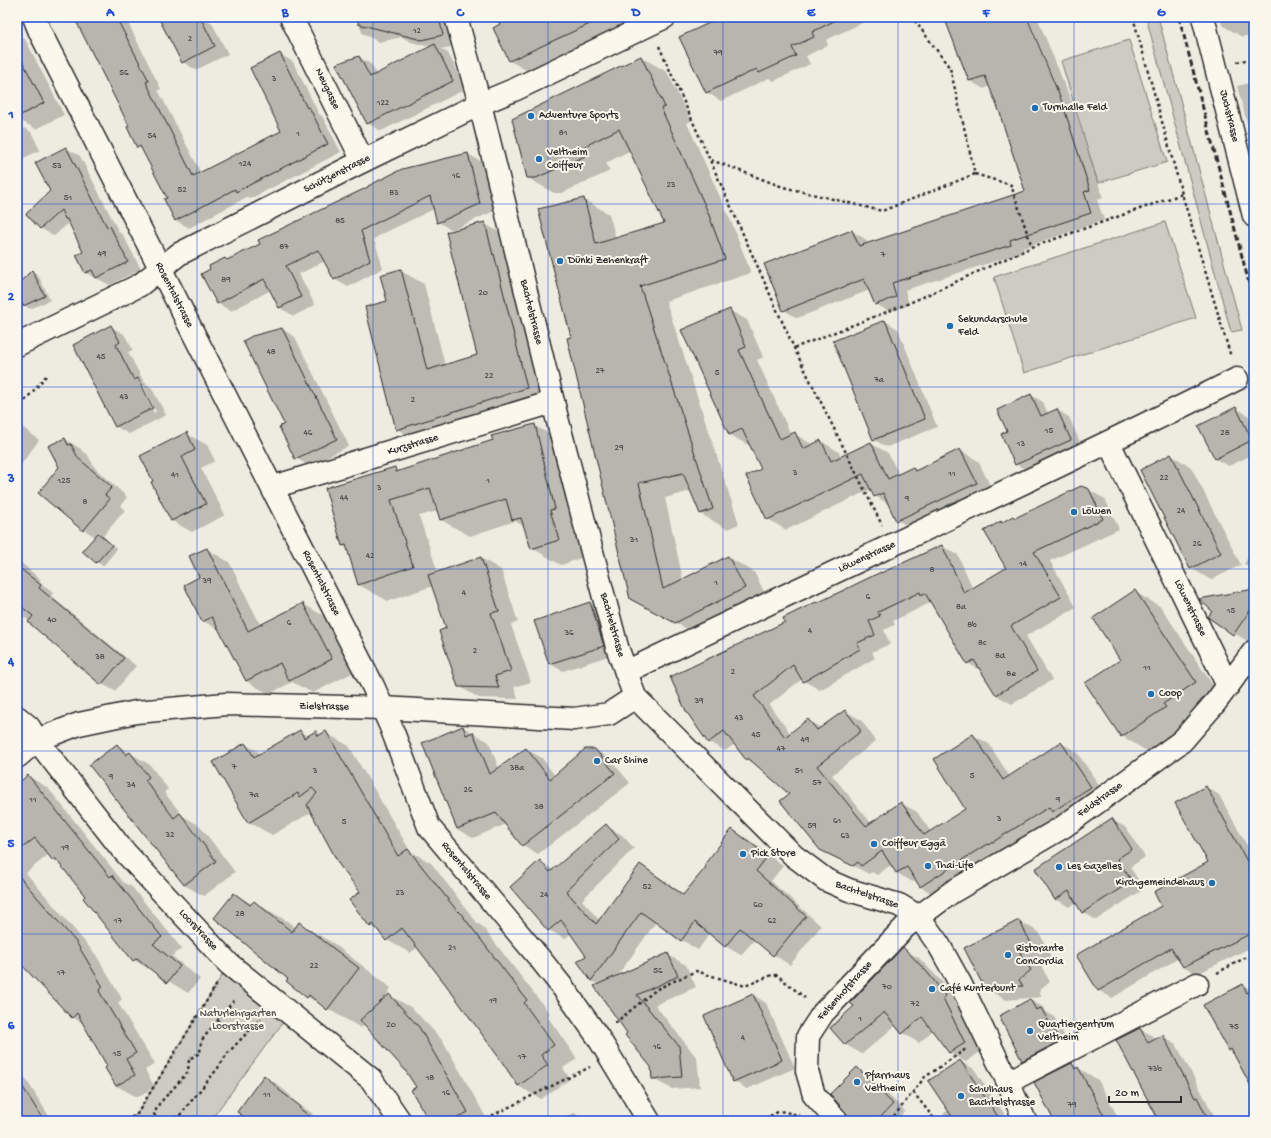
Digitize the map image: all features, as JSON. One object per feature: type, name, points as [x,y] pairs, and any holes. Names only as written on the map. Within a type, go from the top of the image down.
[{"type":"street","name":"Rosentalstrasse","points":[[34,17],[40,32],[373,686],[391,726],[429,827],[564,989],[598,1037],[649,1121]]},
{"type":"street","name":"Neugasse","points":[[291,17],[363,161]]},
{"type":"street","name":"Bachtelstrasse","points":[[456,17],[480,104],[553,402],[616,647],[635,697],[794,856],[826,880],[849,890],[899,906],[919,917],[932,935],[960,983],[1008,1082],[1025,1121]]},
{"type":"street","name":"Juchstrasse","points":[[1203,17],[1254,216]]},
{"type":"street","name":"Schützenstrasse","points":[[17,345],[140,285],[179,254],[363,161],[480,104],[516,89],[654,19]]},
{"type":"street","name":"Löwenstrasse","points":[[626,672],[765,604],[892,546],[1109,443],[1237,379]]},
{"type":"street","name":"Kurzstrasse","points":[[273,487],[553,402]]},
{"type":"street","name":"Löwenstrasse","points":[[1109,443],[1228,686]]},
{"type":"street","name":"Feldstrasse","points":[[919,917],[952,892],[1063,827],[1182,741],[1216,703],[1254,651]]},
{"type":"street","name":"Zielstrasse","points":[[17,757],[37,740],[79,724],[136,712],[226,704],[383,708],[574,719],[609,714],[635,697]]},
{"type":"street","name":"Loorstrasse","points":[[17,717],[29,727],[37,740],[121,848],[229,964],[372,1079],[400,1121]]},
{"type":"street","name":"Felsenhofstrasse","points":[[837,1121],[814,1095],[807,1072],[808,1036],[823,1013],[905,927],[919,917]]},
{"type":"street","points":[[1008,1082],[1197,984]]},
{"type":"path","points":[[912,17],[950,68],[975,174]]},
{"type":"path","points":[[1132,17],[1182,194],[1237,379]]},
{"type":"path","points":[[654,19],[711,159],[794,348],[857,472],[892,546]]},
{"type":"path","points":[[711,159],[783,187],[882,211],[975,174],[1011,185],[1032,247]]},
{"type":"path","points":[[794,348],[907,304],[1032,247],[1182,194]]},
{"type":"path","points":[[17,410],[46,376]]},
{"type":"path","points":[[1197,984],[1254,953]]},
{"type":"path","points":[[126,1121],[138,1114],[229,964]]},
{"type":"path","points":[[598,1037],[657,989],[696,971],[745,986],[772,974],[777,975],[823,1013]]},
{"type":"path","points":[[159,1121],[154,1114],[159,1104],[188,1072],[189,1059],[200,1053],[201,1041],[236,998],[241,1002]]},
{"type":"path","points":[[169,1121],[180,1115],[218,1068],[227,1054],[262,1017],[257,1013]]},
{"type":"path","points":[[890,1121],[925,1077],[968,1047]]},
{"type":"path","points":[[481,1121],[610,1056]]},
{"type":"path","points":[[913,1092],[936,1121]]},
{"type":"path","points":[[759,1121],[780,1111],[800,1115]]},
{"type":"green space","points":[[1146,17],[1158,17],[1242,330],[1231,332]]},
{"type":"green space","points":[[1129,40],[1167,162],[1098,183],[1061,61]]},
{"type":"green space","points":[[1165,222],[1196,318],[1024,373],[994,277]]},
{"type":"green space","name":"Naturlehrgarten Loorstrasse","points":[[229,964],[290,1013],[210,1121],[126,1121],[137,1114]]},
{"type":"building","points":[[74,17],[116,17],[149,81],[146,82],[193,176],[281,131],[250,68],[280,53],[307,108],[309,107],[328,144],[236,192],[235,189],[175,221],[164,199],[167,198],[140,146],[137,148],[127,127],[129,126]]},
{"type":"building","points":[[158,17],[200,17],[215,46],[182,63]]},
{"type":"building","points":[[359,17],[439,17],[443,35],[422,40],[358,24]]},
{"type":"building","points":[[497,17],[605,17],[509,61],[493,28],[500,24]]},
{"type":"building","points":[[722,17],[842,17],[812,32],[814,37],[792,47],[796,56],[759,73],[757,69],[706,93],[679,37]]},
{"type":"building","points":[[944,17],[1027,17],[1062,102],[1090,190],[1084,192],[1091,213],[1010,240],[1011,245],[892,283],[896,297],[875,305],[864,279],[783,311],[764,264],[852,230],[859,246],[1025,191],[1002,118],[985,76],[969,81]]},
{"type":"building","points":[[435,44],[453,81],[367,124],[336,64],[359,56],[370,77]]},
{"type":"building","points":[[17,51],[44,103],[17,117]]},
{"type":"building","points":[[641,56],[665,107],[661,108],[707,210],[725,259],[640,286],[713,509],[700,514],[683,473],[639,483],[663,589],[728,556],[745,588],[675,623],[630,599],[567,338],[571,337],[538,209],[584,198],[596,244],[664,223],[619,129],[581,148],[585,156],[536,178],[527,178],[512,119]]},
{"type":"building","points":[[66,147],[107,227],[110,226],[128,262],[96,278],[92,270],[85,273],[76,255],[83,252],[61,210],[40,229],[26,214],[50,191],[35,163]]},
{"type":"building","points":[[468,153],[480,204],[437,223],[430,196],[366,228],[361,231],[370,260],[334,280],[318,250],[286,266],[301,297],[279,308],[264,279],[217,304],[201,274],[210,269],[209,266],[225,258],[227,260],[260,244],[258,240],[402,169]]},
{"type":"building","points":[[485,222],[527,388],[396,430],[365,307],[387,301],[380,275],[401,269],[427,370],[477,355],[446,232]]},
{"type":"building","points":[[32,270],[45,296],[23,306],[17,293],[17,285]]},
{"type":"building","points":[[730,309],[746,347],[739,350],[780,439],[795,432],[803,449],[821,440],[831,461],[871,442],[888,479],[913,467],[915,471],[960,449],[977,483],[896,521],[883,493],[874,497],[863,474],[767,520],[746,476],[761,469],[742,429],[729,435],[681,330]]},
{"type":"building","points":[[885,320],[925,419],[873,440],[833,341]]},
{"type":"building","points":[[111,325],[120,342],[116,345],[134,380],[138,378],[153,408],[115,427],[73,345]]},
{"type":"building","points":[[282,328],[337,439],[295,459],[279,427],[284,424],[243,341],[252,336]]},
{"type":"building","points":[[1031,394],[1041,416],[1057,409],[1071,440],[1015,465],[1001,434],[1007,431],[997,410]]},
{"type":"building","points":[[1236,407],[1252,440],[1215,459],[1198,426]]},
{"type":"building","points":[[535,424],[555,509],[550,510],[559,540],[531,549],[521,518],[512,520],[506,499],[440,520],[430,488],[391,500],[413,566],[358,585],[346,545],[342,546],[325,488],[395,467],[396,472],[493,440],[491,436]]},
{"type":"building","points":[[187,432],[195,450],[182,457],[206,504],[171,521],[151,482],[153,481],[140,456]]},
{"type":"building","points":[[65,438],[68,445],[71,444],[78,458],[112,487],[105,495],[110,499],[83,531],[38,493],[59,467],[48,446]]},
{"type":"building","points":[[1171,454],[1221,553],[1190,569],[1140,470]]},
{"type":"building","points":[[1081,486],[1089,489],[1103,519],[1034,552],[1061,597],[1011,626],[1037,671],[996,695],[974,660],[967,664],[925,593],[921,595],[920,592],[878,612],[880,616],[869,621],[875,635],[857,643],[860,649],[803,682],[793,665],[754,696],[785,737],[808,719],[817,730],[845,710],[861,731],[817,766],[866,826],[901,802],[924,835],[965,809],[934,759],[973,734],[1003,780],[1061,742],[1091,787],[1052,812],[1049,807],[988,845],[987,844],[920,887],[907,867],[896,873],[882,851],[861,866],[858,862],[853,866],[820,850],[780,801],[789,794],[748,758],[746,760],[724,731],[708,743],[686,711],[670,677],[785,622],[783,618],[942,545],[964,593],[1006,568],[984,531],[1001,521],[1001,523],[1013,516],[1015,518]]},
{"type":"building","points":[[98,533],[112,545],[96,563],[82,551]]},
{"type":"building","points":[[207,548],[248,631],[303,603],[332,659],[289,681],[280,663],[246,681],[212,617],[202,622],[184,585],[199,577],[189,556]]},
{"type":"building","points":[[481,557],[499,611],[491,613],[511,671],[495,676],[499,688],[458,687],[439,631],[446,628],[428,575]]},
{"type":"building","points":[[17,566],[41,585],[39,588],[124,658],[101,685],[28,622],[33,616],[17,603]]},
{"type":"building","points":[[1254,589],[1254,605],[1233,635],[1208,617],[1212,611],[1199,599]]},
{"type":"building","points":[[1135,590],[1196,682],[1163,704],[1166,707],[1121,737],[1085,683],[1120,660],[1093,618]]},
{"type":"building","points":[[590,602],[604,646],[549,664],[534,621]]},
{"type":"building","points":[[463,726],[466,735],[473,732],[490,774],[526,748],[550,779],[585,749],[595,749],[615,773],[522,846],[496,813],[457,829],[422,743]]},
{"type":"building","points":[[300,730],[304,738],[316,731],[318,736],[326,731],[398,856],[408,849],[458,912],[459,911],[527,1000],[524,1003],[554,1045],[541,1055],[548,1065],[518,1086],[446,985],[402,928],[386,941],[373,924],[370,927],[349,900],[360,892],[340,866],[307,805],[317,793],[312,788],[300,797],[298,793],[248,823],[213,762],[245,743],[254,757]]},
{"type":"building","points":[[117,744],[126,755],[130,752],[149,777],[145,780],[174,818],[180,813],[216,861],[184,885],[89,765]]},
{"type":"building","points":[[28,775],[110,877],[112,875],[162,937],[153,944],[180,966],[167,983],[137,958],[133,961],[83,898],[85,896],[55,858],[53,861],[35,838],[17,852],[17,784]]},
{"type":"building","name":"Kirchgemeindehaus","points":[[1206,786],[1254,874],[1254,932],[1183,967],[1171,948],[1098,991],[1076,955],[1161,906],[1154,892],[1208,862],[1175,803]]},
{"type":"building","points":[[1112,818],[1132,849],[1117,859],[1132,881],[1082,913],[1069,891],[1055,900],[1035,869]]},
{"type":"building","points":[[606,824],[619,839],[566,891],[596,924],[640,864],[683,895],[706,867],[704,865],[732,829],[768,856],[756,871],[806,916],[773,956],[740,928],[725,947],[695,922],[681,941],[641,912],[591,981],[577,961],[586,956],[561,920],[548,931],[510,887],[540,860],[550,872]]},
{"type":"building","points":[[17,874],[76,942],[103,987],[99,991],[136,1053],[126,1059],[135,1075],[116,1086],[105,1068],[107,1066],[77,1013],[72,1018],[17,960]]},
{"type":"building","points":[[234,893],[250,905],[254,901],[292,932],[299,922],[359,968],[327,1010],[309,995],[307,998],[286,981],[288,979],[214,918]]},
{"type":"building","points":[[1019,920],[1032,945],[1020,953],[1031,970],[1019,980],[1023,986],[985,989],[964,948]]},
{"type":"building","points":[[903,947],[927,972],[946,996],[943,998],[965,1043],[949,1053],[922,1017],[902,1034],[884,1012],[845,1045],[830,1028],[854,1006],[850,1003]]},
{"type":"building","points":[[668,953],[678,976],[637,995],[679,1046],[682,1077],[652,1079],[651,1067],[625,1035],[627,1033],[594,986]]},
{"type":"building","points":[[1243,984],[1247,993],[1254,990],[1254,1092],[1231,1049],[1228,1051],[1203,1005]]},
{"type":"building","points":[[389,994],[419,1027],[468,1112],[452,1121],[429,1121],[411,1090],[416,1087],[405,1070],[360,1020]]},
{"type":"building","points":[[753,994],[782,1060],[733,1082],[704,1016]]},
{"type":"building","name":"Quartierzentrum Veltheim","points":[[1030,999],[1036,1010],[1041,1008],[1060,1041],[1022,1061],[999,1016]]},
{"type":"building","points":[[1140,1028],[1148,1043],[1163,1035],[1195,1098],[1197,1097],[1209,1121],[1159,1121],[1116,1040]]},
{"type":"building","name":"Schulhaus Bachtelstrasse","points":[[960,1060],[1001,1121],[955,1121],[928,1081]]},
{"type":"building","points":[[1072,1063],[1075,1069],[1078,1067],[1107,1121],[1054,1121],[1034,1082]]},
{"type":"building","name":"Pfarrhaus Veltheim","points":[[857,1067],[893,1104],[877,1121],[849,1121],[846,1113],[830,1094]]},
{"type":"building","points":[[264,1075],[279,1090],[300,1106],[299,1108],[316,1121],[250,1121],[237,1112]]},
{"type":"building","points":[[17,1078],[44,1121],[17,1121]]},
{"type":"railway","points":[[1179,17],[1254,302]]},
{"type":"place","name":"Turnhalle Feld","points":[[1035,108]]},
{"type":"place","name":"Adventure Sports","points":[[531,116]]},
{"type":"place","name":"Veltheim Coiffeur","points":[[539,159]]},
{"type":"place","name":"Dünki Zehenkraft","points":[[560,261]]},
{"type":"place","name":"Sekundarschule Feld","points":[[950,326]]},
{"type":"place","name":"Löwen","points":[[1074,512]]},
{"type":"place","name":"Coop","points":[[1151,694]]},
{"type":"place","name":"Car Shine","points":[[597,761]]},
{"type":"place","name":"Coiffeur Eggä","points":[[874,844]]},
{"type":"place","name":"Pick Store","points":[[743,854]]},
{"type":"place","name":"Thai-Life","points":[[928,866]]},
{"type":"place","name":"Les Gazelles","points":[[1059,867]]},
{"type":"place","name":"Kirchgemeindehaus","points":[[1212,883]]},
{"type":"place","name":"Ristorante ConCordia","points":[[1008,955]]},
{"type":"place","name":"Café Kunterbunt","points":[[932,989]]},
{"type":"place","name":"Quartierzentrum Veltheim","points":[[1030,1031]]},
{"type":"place","name":"Pfarrhaus Veltheim","points":[[857,1082]]},
{"type":"place","name":"Schulhaus Bachtelstrasse","points":[[961,1096]]}]
